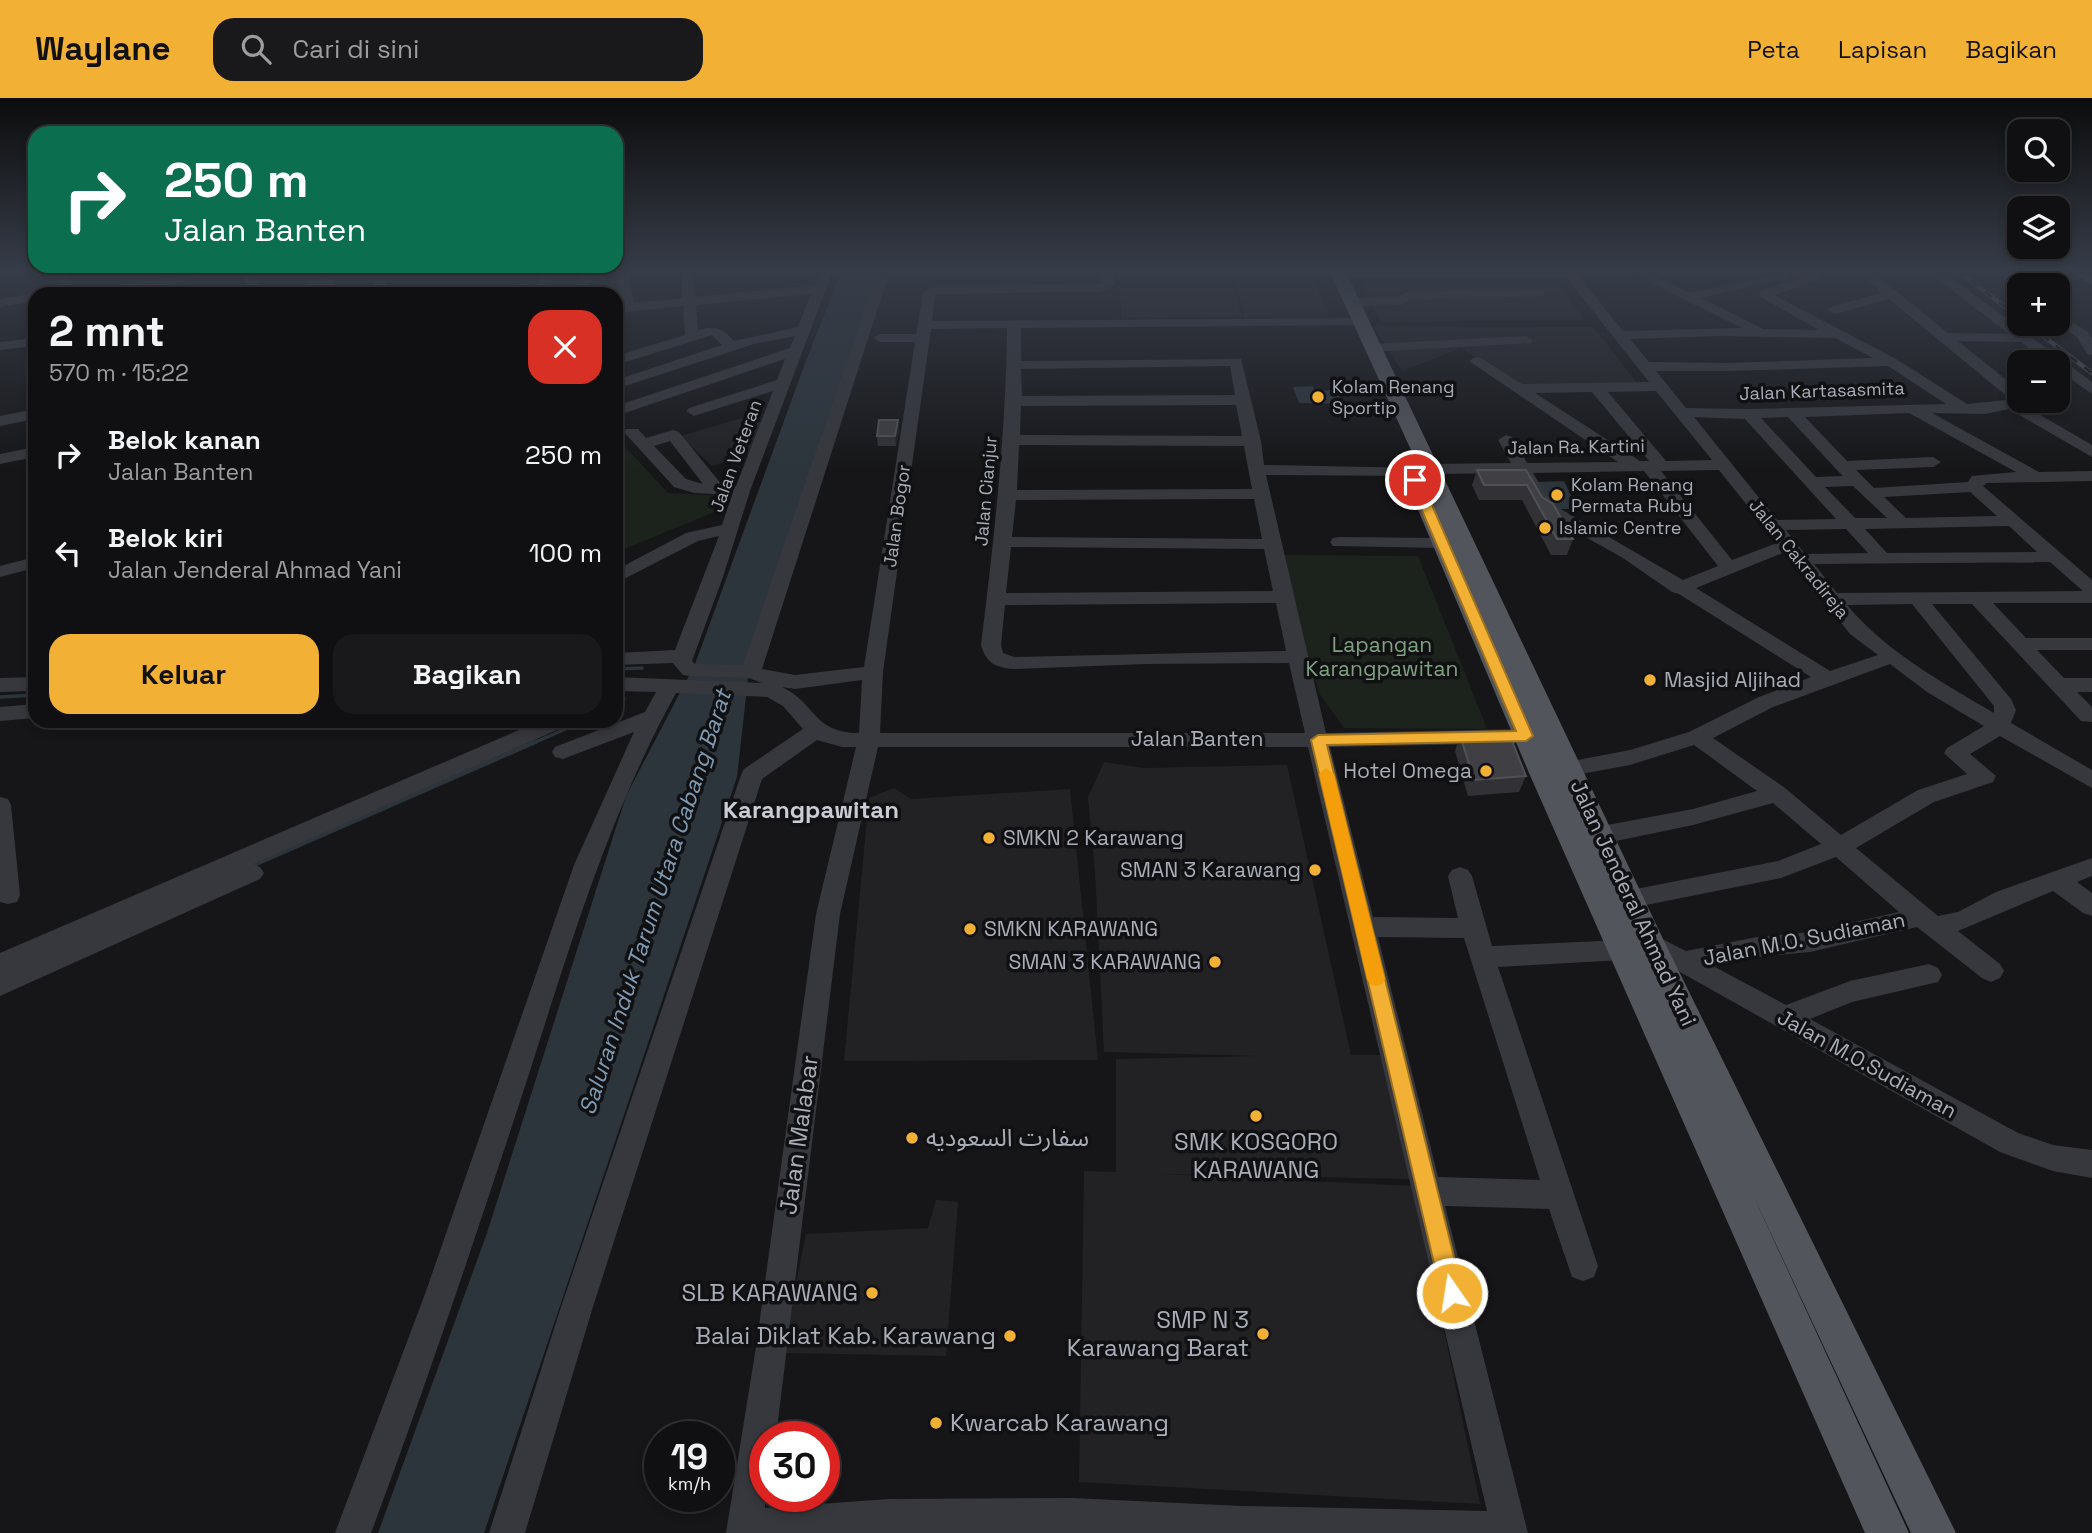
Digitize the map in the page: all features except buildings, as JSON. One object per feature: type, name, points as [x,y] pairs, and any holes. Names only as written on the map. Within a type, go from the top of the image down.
[{"type":"main road","name":"Jalan Jenderal Ahmad Yani","points":[[1360,337],[1421,470],[1570,768],[1631,899],[1637,946],[1887,1533]]},
{"type":"main road","name":"Jalan Jenderal Ahmad Yani","points":[[1364,337],[1372,348],[1421,470],[1442,543],[1526,736],[1637,946],[1934,1533]]},
{"type":"street","points":[[623,359],[692,337]]},
{"type":"street","points":[[722,337],[730,346]]},
{"type":"street","points":[[623,383],[763,337]]},
{"type":"street","name":"Jalan Veteran","points":[[681,674],[742,491],[801,337]]},
{"type":"street","points":[[751,679],[862,337]]},
{"type":"street","points":[[880,338],[886,337]]},
{"type":"street","name":"Jalan Bogor","points":[[869,739],[873,672],[922,337]]},
{"type":"street","name":"Jalan Cianjur","points":[[1014,337],[1014,401],[1008,495],[991,645],[997,660],[1014,663],[1146,658],[1297,657]]},
{"type":"street","name":"Jalan Cakradireja","points":[[1621,337],[1857,630],[1891,657],[1998,727],[2092,780]]},
{"type":"street","points":[[1844,337],[1891,362],[1964,409],[1985,409],[2007,403]]},
{"type":"street","points":[[1944,337],[2026,338],[2041,350]]},
{"type":"street","points":[[1944,337],[2007,392]]},
{"type":"street","points":[[1372,348],[1526,340]]},
{"type":"street","points":[[0,346],[28,343]]},
{"type":"street","points":[[623,409],[796,351]]},
{"type":"street","points":[[1476,361],[1649,466]]},
{"type":"street","points":[[744,1530],[890,1517],[1101,1525],[1241,1524],[1509,1531],[1297,657],[1261,494],[1236,362],[1013,365]]},
{"type":"street","name":"Jalan Kartasasmita","points":[[1644,366],[1728,367],[1891,362]]},
{"type":"street","points":[[2070,373],[2092,389]]},
{"type":"street","points":[[2070,379],[2077,378]]},
{"type":"street","points":[[694,411],[783,383]]},
{"type":"street","points":[[1520,389],[1659,386]]},
{"type":"street","points":[[1596,387],[1649,466],[1728,567]]},
{"type":"street","points":[[1014,401],[1244,400]]},
{"type":"street","points":[[1912,408],[2037,478]]},
{"type":"street","name":"Jalan Kartasasmita","points":[[1681,411],[1749,414],[1912,408],[1964,409]]},
{"type":"street","points":[[1793,413],[1862,487],[1900,523]]},
{"type":"street","points":[[2035,413],[2092,452]]},
{"type":"street","points":[[1749,414],[1883,559]]},
{"type":"street","points":[[0,421],[28,415]]},
{"type":"street","points":[[716,490],[673,435],[637,438],[680,483],[716,490],[742,491]]},
{"type":"street","points":[[2,438],[1,459],[28,453]]},
{"type":"street","points":[[1012,440],[1253,441]]},
{"type":"street","points":[[1506,440],[1545,507],[1629,554],[1679,588],[1826,678]]},
{"type":"street","points":[[1842,466],[1933,461]]},
{"type":"street","name":"Jalan Ra. Kartini","points":[[1421,470],[1723,465]]},
{"type":"street","points":[[1258,470],[1421,470]]},
{"type":"street","points":[[1974,487],[1974,483],[1983,478],[2092,476]]},
{"type":"street","points":[[1811,482],[1862,487],[1974,487],[2092,590]]},
{"type":"street","points":[[1008,495],[1261,494]]},
{"type":"street","points":[[1773,525],[2014,521]]},
{"type":"street","points":[[623,573],[692,537],[730,527]]},
{"type":"street","points":[[1003,542],[1273,544]]},
{"type":"street","points":[[1339,542],[1442,543]]},
{"type":"street","points":[[1679,588],[1728,567],[1793,552],[1883,559],[2054,557]]},
{"type":"street","points":[[0,572],[28,564]]},
{"type":"street","points":[[996,599],[1285,597]]},
{"type":"street","points":[[1830,599],[2092,597]]},
{"type":"street","points":[[1978,599],[2088,716]]},
{"type":"street","points":[[1631,899],[1781,869],[1841,846],[1926,796],[1984,777],[1955,753],[1998,727],[2004,719],[2004,704],[1919,600]]},
{"type":"street","points":[[2020,644],[2092,644]]},
{"type":"street","points":[[1570,768],[1630,757],[1697,737],[1766,702],[1826,678],[1859,670],[1891,657]]},
{"type":"street","points":[[623,661],[681,674],[795,682],[873,672]]},
{"type":"street","points":[[623,684],[643,683],[681,674]]},
{"type":"street","points":[[354,1533],[453,1259],[564,926],[597,838],[651,717],[681,674]]},
{"type":"street","points":[[507,1533],[576,1310],[752,775],[816,730],[785,697],[751,679]]},
{"type":"street","points":[[623,693],[643,683]]},
{"type":"street","points":[[0,685],[28,684]]},
{"type":"street","points":[[2060,685],[2092,685]]},
{"type":"street","points":[[0,714],[28,712]]},
{"type":"street","points":[[563,752],[651,717]]},
{"type":"street","points":[[0,964],[543,728]]},
{"type":"street","name":"Jalan Banten","points":[[816,730],[827,737],[869,739],[1318,740],[1526,736]]},
{"type":"street","points":[[1697,737],[1777,794],[1991,971]]},
{"type":"street","name":"Jalan Malabar","points":[[744,1530],[772,1347],[828,914],[869,739]]},
{"type":"street","points":[[1602,835],[1693,817],[1777,794]]},
{"type":"street","points":[[0,804],[8,895]]},
{"type":"street","name":"Jalan M.O. Sudiaman","points":[[1685,961],[1757,947],[1810,942],[1929,921],[1964,920],[2005,899],[2092,867]]},
{"type":"street","points":[[0,985],[252,873]]},
{"type":"street","points":[[1460,876],[1473,928],[1583,1266]]},
{"type":"street","points":[[2057,881],[2092,906]]},
{"type":"street","points":[[1363,927],[1473,928]]},
{"type":"street","points":[[1484,957],[1637,946]]},
{"type":"street","name":"Jalan M.O.Sudiaman","points":[[1637,946],[1685,961],[1782,1018],[2010,1143],[2053,1158],[2092,1164]]},
{"type":"street","points":[[1782,1018],[1850,992],[1928,975]]},
{"type":"street","points":[[1427,1191],[1560,1195]]},
{"type":"shaded area","points":[[1380,337],[1601,337],[1638,384],[1522,387],[1461,348],[1402,371]]},
{"type":"shaded area","points":[[748,416],[764,423],[751,453],[712,466],[681,436]]},
{"type":"shaded area","points":[[1104,762],[1144,768],[1287,765],[1351,1055],[1383,1055],[1410,1179],[1160,1174],[1414,1186],[1480,1504],[1079,1482],[1084,1171],[1116,1172],[1116,1059],[1260,1056],[1104,1052],[1095,872],[1088,797]]},
{"type":"shaded area","name":"SMKN KARAWANG","points":[[894,788],[911,799],[1070,789],[1098,1060],[844,1061],[869,798]]},
{"type":"shaded area","name":"SLB KARAWANG","points":[[936,1200],[958,1202],[946,1356],[782,1353],[806,1234],[928,1228]]},
{"type":"green space","points":[[626,448],[668,493],[726,496],[719,510],[623,550],[623,449]]},
{"type":"green space","name":"Lapangan Karangpawitan","points":[[1284,555],[1418,556],[1487,729],[1344,728],[1319,693],[1285,581]]},
{"type":"water","name":"Saluran Induk Tarum Utara Cabang Barat","points":[[815,337],[857,337],[750,661],[737,777],[484,1533],[378,1533],[487,1233],[626,796],[695,664]]},
{"type":"water","name":"Kolam Renang Sportip","points":[[1313,386],[1314,391],[1336,390],[1342,404],[1299,403],[1293,387]]},
{"type":"water","name":"Kolam Renang Permata Ruby","points":[[1564,481],[1578,509],[1551,509],[1535,482]]},
{"type":"waterway","points":[[623,669],[642,668]]},
{"type":"waterway","points":[[0,697],[28,695]]},
{"type":"waterway","points":[[531,744],[568,728]]},
{"type":"waterway","points":[[251,866],[535,742]]},
{"type":"railway","points":[[2044,337],[2092,373]]},
{"type":"slow traffic","points":[[1326,774],[1376,979]]},
{"type":"place","name":"Kolam Renang Sportip","points":[[1318,397]]},
{"type":"place","name":"Kolam Renang Permata Ruby","points":[[1557,495]]},
{"type":"place","name":"Islamic Centre","points":[[1545,528]]},
{"type":"place","name":"Masjid Aljihad","points":[[1650,680]]},
{"type":"place","name":"Hotel Omega","points":[[1486,771]]},
{"type":"place","name":"SMKN 2 Karawang","points":[[989,838]]},
{"type":"place","name":"SMAN 3 Karawang","points":[[1315,870]]},
{"type":"place","name":"SMKN KARAWANG","points":[[970,929]]},
{"type":"place","name":"SMAN 3 KARAWANG","points":[[1215,962]]},
{"type":"place","name":"SMK KOSGORO KARAWANG","points":[[1256,1116]]},
{"type":"place","name":"سفارت السعوديه","points":[[912,1138]]},
{"type":"place","name":"SLB KARAWANG","points":[[872,1293]]},
{"type":"place","name":"SMP N 3 Karawang Barat","points":[[1263,1334]]},
{"type":"place","name":"Balai Diklat Kab. Karawang","points":[[1010,1336]]},
{"type":"place","name":"Kwarcab Karawang","points":[[936,1423]]},
{"type":"district","name":"Karangpawitan","points":[[811,810]]},
{"type":"route","points":[[1415,480],[1526,736],[1318,740],[1452,1293]]}]
